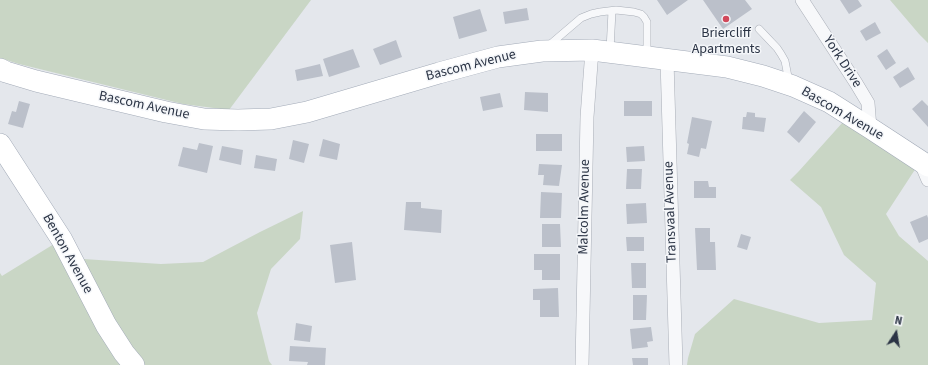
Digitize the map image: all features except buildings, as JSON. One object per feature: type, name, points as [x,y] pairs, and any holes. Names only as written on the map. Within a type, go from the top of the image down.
[{"type":"main road","name":"Bascom Avenue","points":[[0,69],[36,81],[166,112],[204,118],[238,120],[271,119],[307,112],[498,57],[542,51],[601,51],[727,67],[789,84],[829,102],[924,164]]},
{"type":"main road","name":"Benton Avenue","points":[[0,144],[62,240],[106,325],[124,353],[134,365]]},
{"type":"street","name":"York Drive","points":[[802,0],[868,103],[870,128]]},
{"type":"street","name":"Malcolm Avenue","points":[[582,365],[587,116],[601,51]]},
{"type":"street","name":"Transvaal Avenue","points":[[657,59],[676,365]]},
{"type":"street","points":[[924,164],[928,180]]},
{"type":"lane","points":[[542,51],[581,18],[591,14],[612,11],[634,12],[641,14],[647,22],[657,59]]},
{"type":"lane","points":[[601,51],[612,11]]},
{"type":"lane","points":[[759,29],[782,54],[785,61],[789,84]]},
{"type":"green space","points":[[0,0],[311,0],[229,110],[183,104],[0,58]]},
{"type":"green space","points":[[890,0],[928,0],[928,43],[919,34]]},
{"type":"green space","points":[[843,122],[916,168],[886,214],[899,236],[928,261],[928,365],[687,365],[695,334],[734,299],[819,323],[872,320],[876,283],[844,255],[821,207],[790,180]]},
{"type":"green space","points":[[303,211],[300,239],[271,269],[257,313],[269,361],[272,365],[0,365],[0,273],[2,276],[54,244],[83,259],[161,264],[203,262]]},
{"type":"place","name":"Briercliff Apartments","points":[[726,19]]}]
